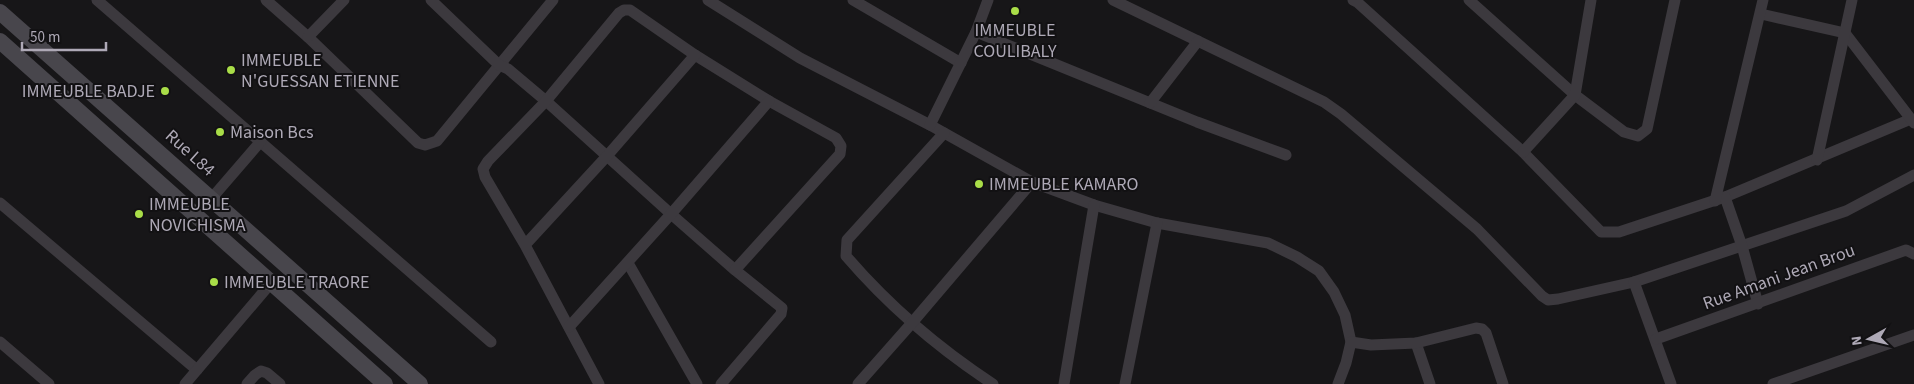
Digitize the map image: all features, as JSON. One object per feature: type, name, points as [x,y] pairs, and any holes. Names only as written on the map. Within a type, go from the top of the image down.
[{"type":"main road","name":"Rue L84","points":[[0,12],[420,384]]},
{"type":"main road","points":[[0,41],[385,384]]},
{"type":"main road","points":[[297,306],[313,288]]},
{"type":"street","points":[[98,0],[490,342]]},
{"type":"street","points":[[266,0],[308,37],[418,143],[425,146],[437,141],[553,0]]},
{"type":"street","points":[[308,37],[344,0]]},
{"type":"street","points":[[431,0],[499,65],[508,69],[546,101],[671,214],[782,308],[781,314],[721,384]]},
{"type":"street","points":[[708,0],[800,58],[930,125],[1032,182],[1094,205],[1157,223],[1268,243],[1297,257],[1319,271],[1334,292],[1345,315],[1351,342],[1338,384]]},
{"type":"street","points":[[853,0],[962,63]]},
{"type":"street","points":[[930,125],[962,63],[988,0]]},
{"type":"street","points":[[1112,0],[1324,102],[1341,114],[1477,229],[1548,300],[1634,282],[1846,211],[1914,175]]},
{"type":"street","points":[[1470,0],[1575,95],[1624,132],[1638,136],[1647,129],[1675,0]]},
{"type":"street","points":[[1523,152],[1575,95],[1592,0]]},
{"type":"street","points":[[1758,304],[1742,246],[1720,199],[1763,0]]},
{"type":"street","points":[[1817,160],[1852,0]]},
{"type":"street","points":[[1355,1],[1523,152],[1602,232],[1618,232],[1720,199],[1912,121],[1845,33],[1760,14]]},
{"type":"street","points":[[599,384],[525,245],[485,177],[483,169],[488,161],[546,101],[618,13],[624,10],[630,10],[769,101],[836,138],[841,146],[840,154],[735,270]]},
{"type":"street","points":[[976,32],[1150,103],[1286,155]]},
{"type":"street","points":[[1150,103],[1198,41]]},
{"type":"street","points":[[525,245],[607,156],[695,54]]},
{"type":"street","points":[[569,327],[628,263],[769,101]]},
{"type":"street","points":[[944,133],[847,240],[846,256],[871,285],[912,324],[966,366],[993,384]]},
{"type":"street","points":[[211,199],[261,141]]},
{"type":"street","points":[[858,384],[912,324],[1032,182]]},
{"type":"street","points":[[0,203],[197,370]]},
{"type":"street","points":[[1064,384],[1094,205]]},
{"type":"street","points":[[1125,384],[1157,223]]},
{"type":"street","name":"Rue Amani Jean Brou","points":[[1656,339],[1906,250],[1914,254]]},
{"type":"street","points":[[628,263],[697,384]]},
{"type":"street","points":[[1634,282],[1671,384]]},
{"type":"street","points":[[185,384],[271,283]]},
{"type":"street","points":[[1351,342],[1371,345],[1416,343],[1476,328],[1482,329],[1486,333],[1503,384]]},
{"type":"street","points":[[1773,384],[1914,335]]},
{"type":"street","points":[[0,342],[49,384]]},
{"type":"street","points":[[1416,343],[1430,384]]},
{"type":"street","points":[[247,384],[255,374],[261,372],[267,373],[280,384]]},
{"type":"place","name":"IMMEUBLE COULIBALY","points":[[1015,11]]},
{"type":"place","name":"IMMEUBLE N'GUESSAN ETIENNE","points":[[231,70]]},
{"type":"place","name":"IMMEUBLE BADJE","points":[[165,91]]},
{"type":"place","name":"Maison Bcs","points":[[220,132]]},
{"type":"place","name":"IMMEUBLE KAMARO","points":[[979,184]]},
{"type":"place","name":"IMMEUBLE NOVICHISMA","points":[[139,214]]},
{"type":"place","name":"IMMEUBLE TRAORE","points":[[214,282]]}]
